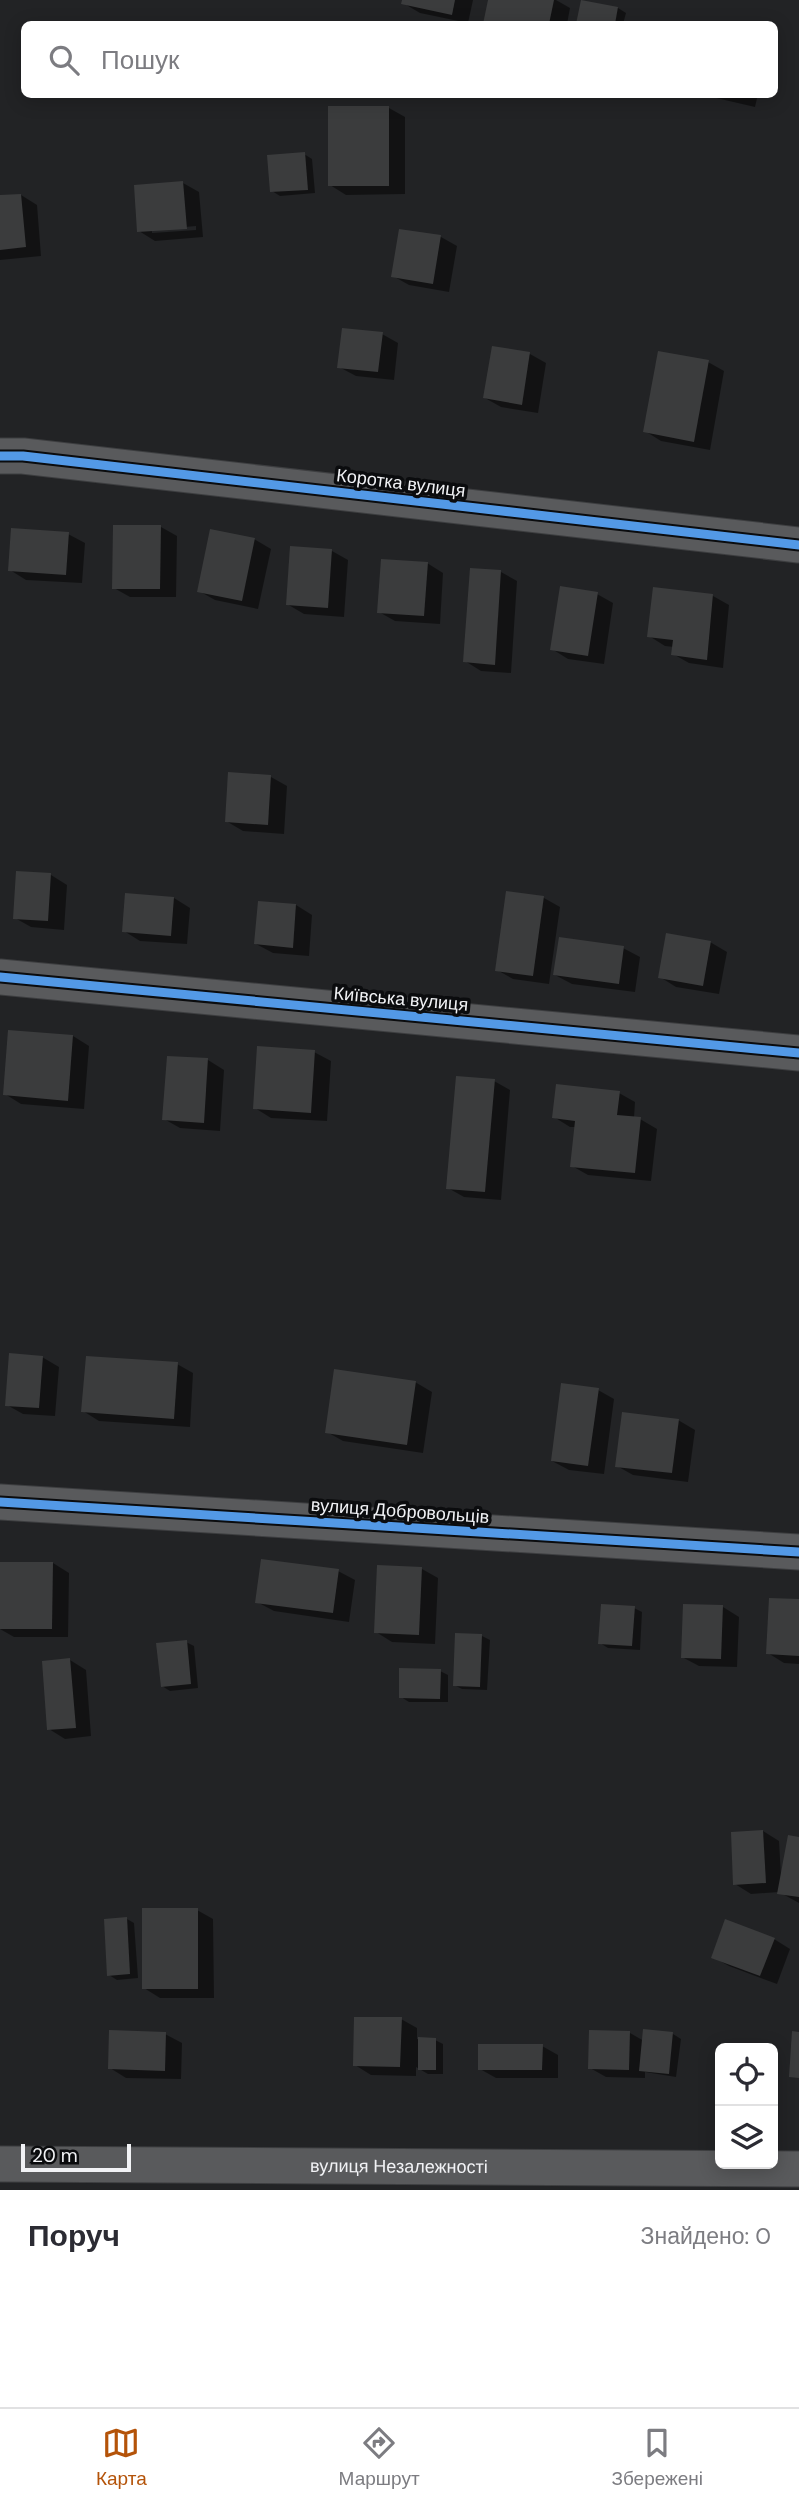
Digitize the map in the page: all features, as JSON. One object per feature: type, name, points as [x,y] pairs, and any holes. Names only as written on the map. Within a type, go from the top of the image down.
[{"type":"street","name":"Коротка вулиця","points":[[0,456],[23,456],[799,545]]},
{"type":"street","name":"Київська вулиця","points":[[0,977],[799,1053]]},
{"type":"street","name":"вулиця Добровольців","points":[[0,1502],[799,1552]]},
{"type":"street","name":"вулиця Незалежності","points":[[0,2164],[799,2169]]},
{"type":"building","points":[[402,0],[455,0],[452,15],[401,4]]},
{"type":"building","points":[[488,0],[554,0],[550,21],[484,21]]},
{"type":"building","points":[[581,0],[618,7],[616,21],[577,21]]},
{"type":"building","points":[[328,106],[389,106],[389,186],[328,186]]},
{"type":"building","points":[[305,152],[308,190],[270,192],[267,155]]},
{"type":"building","points":[[183,181],[187,229],[137,232],[134,185]]},
{"type":"building","points":[[21,194],[26,247],[0,250],[0,195]]},
{"type":"building","points":[[399,229],[441,235],[433,284],[391,277]]},
{"type":"building","points":[[342,328],[383,332],[378,372],[337,368]]},
{"type":"building","points":[[492,346],[530,352],[522,405],[483,398]]},
{"type":"building","points":[[658,351],[709,360],[694,442],[643,432]]},
{"type":"building","points":[[113,525],[161,525],[160,589],[112,589]]},
{"type":"building","points":[[11,528],[69,532],[66,575],[8,571]]},
{"type":"building","points":[[210,529],[255,538],[242,601],[197,592]]},
{"type":"building","points":[[290,546],[332,549],[328,608],[286,605]]},
{"type":"building","points":[[381,559],[428,562],[424,616],[377,613]]},
{"type":"building","points":[[470,568],[501,570],[495,665],[463,662]]},
{"type":"building","points":[[560,586],[598,592],[588,656],[550,650]]},
{"type":"building","points":[[653,587],[713,594],[707,660],[671,655],[673,640],[647,637]]},
{"type":"building","points":[[228,772],[271,775],[268,825],[225,822]]},
{"type":"building","points":[[16,871],[51,873],[48,921],[13,919]]},
{"type":"building","points":[[506,891],[544,896],[533,976],[495,971]]},
{"type":"building","points":[[125,893],[174,897],[171,936],[122,932]]},
{"type":"building","points":[[258,901],[296,904],[293,948],[254,944]]},
{"type":"building","points":[[666,933],[711,941],[703,986],[658,978]]},
{"type":"building","points":[[559,937],[624,946],[619,984],[553,975]]},
{"type":"building","points":[[8,1030],[73,1035],[68,1101],[3,1095]]},
{"type":"building","points":[[257,1046],[315,1050],[311,1113],[253,1109]]},
{"type":"building","points":[[167,1056],[208,1058],[204,1123],[162,1120]]},
{"type":"building","points":[[456,1076],[495,1079],[485,1192],[446,1189]]},
{"type":"building","points":[[556,1084],[620,1091],[617,1115],[641,1117],[635,1173],[570,1167],[575,1121],[552,1118]]},
{"type":"building","points":[[9,1353],[43,1356],[39,1408],[5,1406]]},
{"type":"building","points":[[86,1356],[178,1362],[174,1419],[81,1412]]},
{"type":"building","points":[[334,1369],[416,1381],[407,1445],[325,1433]]},
{"type":"building","points":[[561,1383],[599,1388],[588,1466],[551,1461]]},
{"type":"building","points":[[622,1412],[679,1419],[672,1473],[615,1467]]},
{"type":"building","points":[[261,1559],[339,1569],[333,1613],[255,1603]]},
{"type":"building","points":[[0,1562],[53,1562],[52,1629],[0,1629]]},
{"type":"building","points":[[377,1565],[422,1567],[419,1635],[374,1633]]},
{"type":"building","points":[[769,1598],[799,1599],[799,1656],[766,1654]]},
{"type":"building","points":[[601,1604],[635,1606],[632,1646],[598,1644]]},
{"type":"building","points":[[683,1604],[723,1605],[721,1659],[681,1658]]},
{"type":"building","points":[[455,1633],[482,1634],[480,1687],[453,1686]]},
{"type":"building","points":[[187,1640],[191,1684],[161,1687],[156,1643]]},
{"type":"building","points":[[70,1658],[76,1728],[47,1730],[42,1661]]},
{"type":"building","points":[[399,1668],[441,1669],[440,1699],[399,1698]]},
{"type":"building","points":[[763,1830],[766,1883],[733,1885],[731,1832]]},
{"type":"building","points":[[788,1835],[799,1837],[799,1897],[777,1894]]},
{"type":"building","points":[[142,1908],[198,1908],[198,1989],[142,1989]]},
{"type":"building","points":[[127,1917],[130,1974],[107,1976],[104,1919]]},
{"type":"building","points":[[725,1919],[775,1938],[760,1976],[711,1958]]},
{"type":"building","points":[[354,2017],[402,2017],[400,2067],[353,2066]]},
{"type":"building","points":[[643,2029],[673,2032],[669,2074],[639,2071]]},
{"type":"building","points":[[109,2030],[166,2032],[165,2071],[108,2069]]},
{"type":"building","points":[[589,2030],[630,2031],[629,2070],[588,2069]]},
{"type":"building","points":[[792,2031],[799,2032],[799,2078],[789,2077]]},
{"type":"building","points":[[418,2037],[436,2038],[436,2070],[418,2070]]},
{"type":"building","points":[[478,2044],[543,2044],[542,2070],[478,2070]]},
{"type":"cycle path","points":[[0,456],[23,456],[799,545]]},
{"type":"cycle path","points":[[0,977],[799,1053]]},
{"type":"cycle path","points":[[0,1502],[799,1552]]}]
